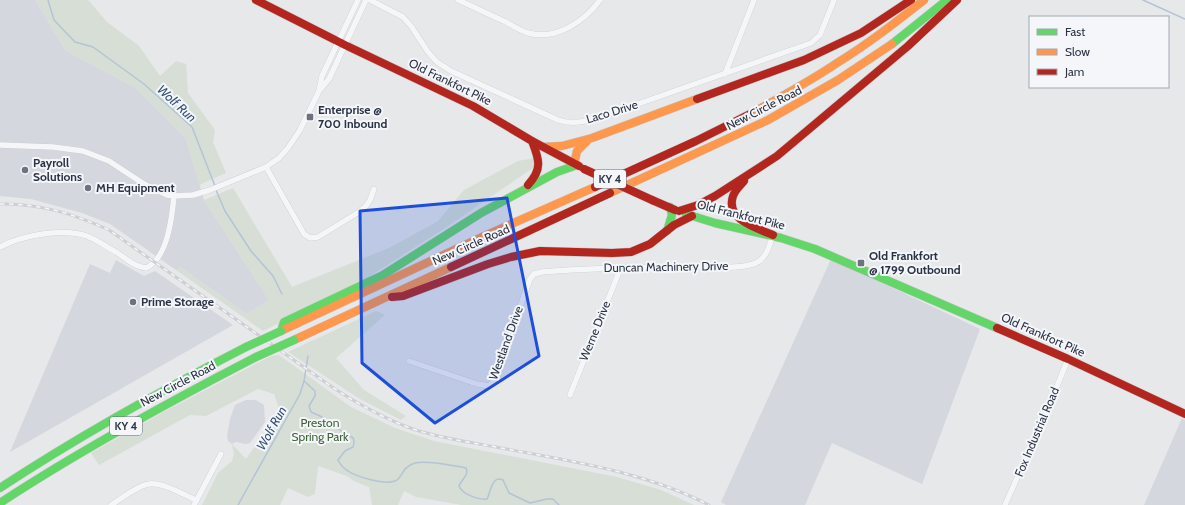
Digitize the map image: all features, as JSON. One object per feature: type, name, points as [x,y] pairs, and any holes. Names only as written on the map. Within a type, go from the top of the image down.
[{"type":"main road","name":"Old Frankfort Pike","points":[[256,0],[474,106],[532,141],[578,166],[652,200],[692,216],[715,223],[773,235],[815,249],[860,267],[1068,359],[1185,414]]},
{"type":"main road","points":[[543,147],[560,147],[592,138],[804,60],[862,33],[911,0]]},
{"type":"main road","name":"New Circle Road","points":[[0,488],[62,448],[118,415],[246,347],[498,230],[689,144],[750,114],[833,67],[891,28],[924,0]]},
{"type":"main road","name":"New Circle Road","points":[[0,504],[124,427],[256,357],[723,142],[794,107],[857,68],[925,19],[947,0]]},
{"type":"main road","points":[[680,211],[698,205],[715,196],[777,156],[908,46],[957,0]]},
{"type":"main road","points":[[281,331],[284,322],[383,275],[481,213],[523,189],[557,172],[578,166],[574,156],[578,147],[592,138]]},
{"type":"main road","points":[[523,189],[534,179],[538,172],[538,158],[532,141]]},
{"type":"main road","points":[[749,175],[732,197],[732,208],[734,214],[740,220],[773,235]]},
{"type":"main road","points":[[667,231],[672,215],[670,207]]},
{"type":"main road","points":[[384,297],[403,296],[488,264],[511,257],[540,252],[612,254],[628,252],[650,244],[677,223],[692,216]]},
{"type":"street","points":[[0,145],[53,147],[83,151],[109,161],[159,192],[174,196],[193,195],[221,186],[266,167],[279,158],[295,138],[319,91],[329,79],[358,0]]},
{"type":"street","points":[[342,43],[366,0]]},
{"type":"street","name":"Laco Drive","points":[[370,0],[403,17],[412,26],[428,52],[441,65],[562,122],[589,120],[802,47],[816,40],[824,28],[834,0]]},
{"type":"street","points":[[458,0],[529,33],[545,34],[573,26],[591,12],[600,0]]},
{"type":"street","points":[[725,74],[754,0]]},
{"type":"street","points":[[266,167],[298,225],[304,234],[310,238],[318,237],[358,212],[370,200],[374,189]]},
{"type":"street","points":[[0,247],[7,243],[26,237],[54,233],[74,233],[88,237],[136,266],[146,268],[153,263],[166,240],[169,232],[174,196]]},
{"type":"street","name":"Duncan Machinery Drive","points":[[542,272],[621,267],[720,267],[749,265],[763,259],[767,253],[773,235]]},
{"type":"street","name":"Werne Drive","points":[[570,395],[621,267]]},
{"type":"street","name":"Westland Drive","points":[[409,361],[477,384],[490,386],[493,382],[530,279],[534,274],[542,272]]},
{"type":"street","name":"Fox Industrial Road","points":[[1005,505],[1068,359]]},
{"type":"street","points":[[111,505],[143,486],[154,483],[169,488],[195,503],[221,454]]},
{"type":"highlighted area","points":[[507,198],[539,356],[435,423],[362,363],[360,211]]},
{"type":"shaded area","points":[[0,0],[35,0],[66,51],[136,88],[186,139],[204,200],[269,300],[247,314],[180,267],[176,270],[110,224],[82,213],[31,199],[0,196]]},
{"type":"shaded area","points":[[831,259],[980,329],[922,484],[832,443],[805,505],[726,505],[721,502]]},
{"type":"shaded area","points":[[116,260],[144,276],[155,271],[233,325],[10,452],[90,264],[110,273]]},
{"type":"shaded area","points":[[246,400],[256,400],[264,405],[265,422],[250,443],[246,444],[236,442],[232,444],[228,441],[227,436],[230,419],[235,405]]},
{"type":"shaded area","points":[[1182,418],[1185,420],[1185,505],[1144,505]]},
{"type":"green space","points":[[35,0],[88,0],[107,22],[139,46],[160,76],[176,61],[186,64],[188,93],[215,130],[213,142],[226,173],[199,185],[186,139],[136,88],[66,51]]},
{"type":"green space","points":[[535,158],[533,168],[445,228],[353,287],[263,331],[176,270],[180,267],[247,314],[269,300],[204,200],[233,188],[292,287],[391,247],[438,221],[464,190],[518,161]]},
{"type":"green space","points":[[376,311],[385,315],[336,358],[364,390],[406,416],[401,420],[360,399],[288,352]]},
{"type":"green space","name":"Preston Spring Park","points":[[279,355],[351,407],[395,428],[434,441],[617,477],[661,490],[694,505],[462,505],[416,497],[404,491],[398,505],[372,505],[369,487],[354,481],[347,476],[318,466],[315,494],[308,497],[288,488],[280,505],[202,505],[218,473],[232,461],[234,454],[232,444],[246,459],[280,411],[274,394],[258,389],[206,416],[190,415],[99,465],[91,453],[167,410],[271,356]]},
{"type":"waterway","name":"Wolf Run","points":[[48,0],[54,20],[75,42],[93,47],[144,84],[192,127],[215,186]]},
{"type":"waterway","points":[[1143,0],[1185,19]]},
{"type":"waterway","name":"Wolf Run","points":[[216,190],[225,211],[251,251],[273,276],[282,294]]},
{"type":"waterway","name":"Wolf Run","points":[[238,505],[300,394],[304,381],[308,356]]},
{"type":"waterway","points":[[304,381],[315,391],[315,396],[309,406],[311,412],[333,424],[346,435],[354,439],[353,447],[345,451],[338,460],[346,470],[352,473],[371,480],[390,482],[398,480],[407,467],[415,463],[426,462],[445,464],[466,468],[467,472],[459,486],[463,492],[475,497],[487,499],[492,485],[499,479],[503,480],[509,493],[530,503],[553,499],[559,505]]},
{"type":"railway","points":[[0,204],[29,205],[69,214],[109,230],[335,389],[363,406],[393,421],[413,429],[444,437],[605,468],[632,475],[684,493],[709,505]]},
{"type":"traffic: fast","points":[[892,44],[947,0]]},
{"type":"traffic: fast","points":[[281,331],[284,322],[383,275],[481,213],[557,172],[577,165]]},
{"type":"traffic: fast","points":[[667,231],[672,215],[670,207]]},
{"type":"traffic: fast","points":[[686,214],[715,223],[781,238],[815,249],[997,328]]},
{"type":"traffic: fast","points":[[246,347],[281,331]]},
{"type":"traffic: fast","points":[[256,357],[294,340]]},
{"type":"traffic: fast","points":[[0,488],[121,414],[246,347]]},
{"type":"traffic: fast","points":[[0,503],[62,464],[126,427],[256,357]]},
{"type":"traffic: slow","points":[[750,114],[805,83],[848,56],[882,33],[924,0]]},
{"type":"traffic: slow","points":[[610,193],[768,120],[838,80],[892,44]]},
{"type":"traffic: slow","points":[[543,147],[562,146],[592,138],[697,99]]},
{"type":"traffic: slow","points":[[574,164],[577,151],[587,141]]},
{"type":"traffic: slow","points":[[281,331],[482,237],[595,187]]},
{"type":"traffic: slow","points":[[294,340],[451,267]]},
{"type":"traffic: jam","points":[[256,0],[345,45],[473,106],[532,141],[579,166]]},
{"type":"traffic: jam","points":[[697,99],[804,60],[861,33],[911,0]]},
{"type":"traffic: jam","points":[[679,211],[698,205],[715,196],[777,156],[908,46],[957,0]]},
{"type":"traffic: jam","points":[[595,187],[696,141],[750,114]]},
{"type":"traffic: jam","points":[[528,185],[538,169],[538,159],[532,141]]},
{"type":"traffic: jam","points":[[584,169],[652,200]]},
{"type":"traffic: jam","points":[[744,181],[733,196],[732,204],[734,211],[744,222],[773,235]]},
{"type":"traffic: jam","points":[[451,267],[610,193]]},
{"type":"traffic: jam","points":[[652,200],[675,210]]},
{"type":"traffic: jam","points":[[392,297],[403,296],[488,264],[511,257],[540,251],[612,253],[631,252],[650,244],[674,225],[692,216]]},
{"type":"traffic: jam","points":[[997,328],[1068,359],[1185,414]]},
{"type":"place","name":"Enterprise @ 700 Inbound","points":[[310,117]]},
{"type":"place","name":"Payroll Solutions","points":[[25,170]]},
{"type":"place","name":"MH Equipment","points":[[88,188]]},
{"type":"place","name":"Old Frankfort @ 1799 Outbound","points":[[861,263]]},
{"type":"place","name":"Prime Storage","points":[[133,302]]}]
